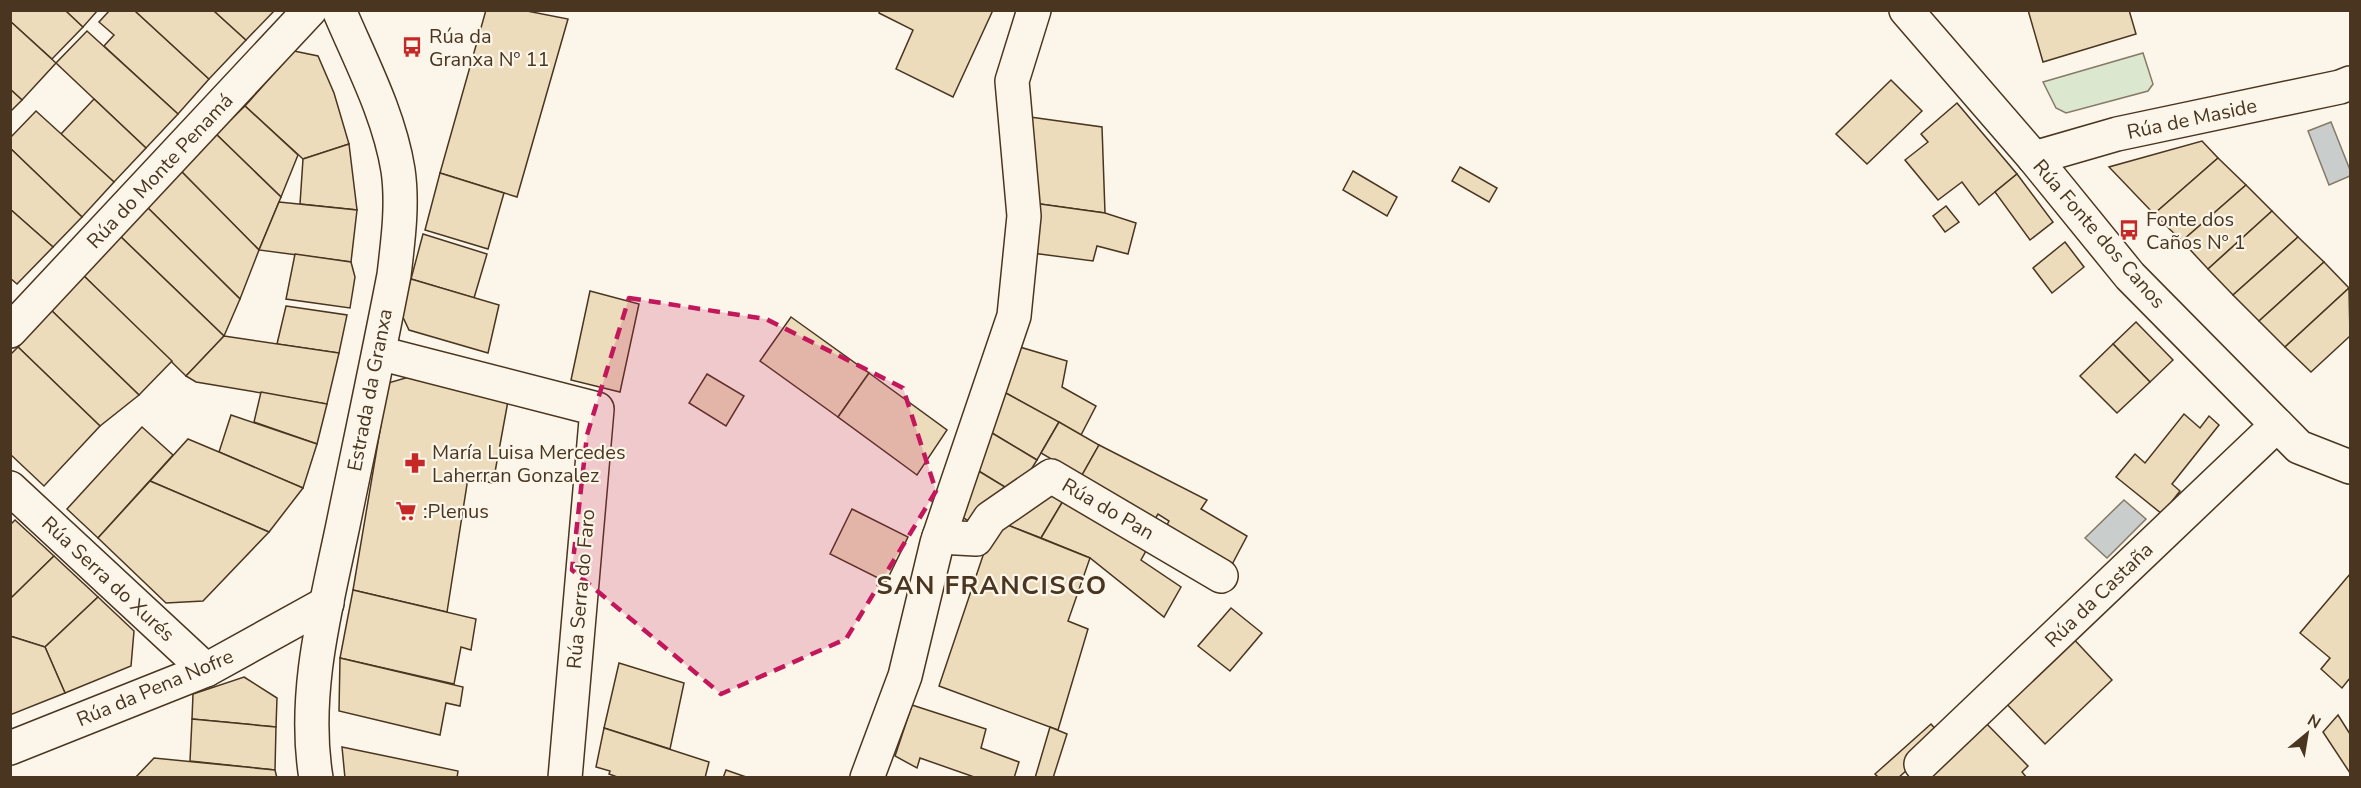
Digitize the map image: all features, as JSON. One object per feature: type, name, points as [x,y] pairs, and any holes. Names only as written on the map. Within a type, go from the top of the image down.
[{"type":"street","name":"Rúa do Monte Penamá","points":[[10,331],[310,10]]},
{"type":"street","name":"Estrada da Granxa","points":[[316,777],[311,727],[312,693],[327,603],[394,275],[399,230],[398,171],[388,128],[339,10]]},
{"type":"street","points":[[867,777],[905,676],[939,537],[1014,315],[1024,216],[1012,81],[1034,10]]},
{"type":"street","name":"Rúa Fonte dos Canos","points":[[1879,10],[1913,18],[2034,158],[2130,276],[2299,447],[2350,467]]},
{"type":"street","name":"Rúa de Maside","points":[[2034,158],[2117,134],[2350,83]]},
{"type":"street","name":"Rúa Serra do Faro","points":[[379,353],[597,409],[565,777]]},
{"type":"street","name":"Rúa da Castaña","points":[[1921,764],[2277,425]]},
{"type":"street","name":"Rúa do Pan","points":[[939,537],[976,539],[990,518],[1051,476],[1221,576]]},
{"type":"street","name":"Rúa Serra do Xurés","points":[[10,488],[206,670]]},
{"type":"street","name":"Rúa da Pena Nofre","points":[[10,748],[206,670],[327,603]]},
{"type":"highlighted area","points":[[629,298],[766,319],[903,388],[936,491],[846,639],[721,694],[572,570],[587,435]]},
{"type":"green space","points":[[2143,53],[2153,84],[2148,91],[2066,113],[2056,108],[2043,82]]},
{"type":"shaded area","points":[[2331,122],[2350,170],[2350,176],[2329,185],[2308,131]]},
{"type":"shaded area","points":[[2124,500],[2146,519],[2107,558],[2085,538]]},
{"type":"building","points":[[10,10],[65,10],[83,27],[52,59],[10,21]]},
{"type":"building","points":[[65,10],[98,10],[83,27]]},
{"type":"building","points":[[110,10],[134,10],[209,79],[178,114],[104,46],[114,35],[99,22]]},
{"type":"building","points":[[134,10],[213,10],[246,40],[209,79]]},
{"type":"building","points":[[213,10],[275,10],[246,40]]},
{"type":"building","points":[[486,10],[522,10],[568,19],[517,197],[440,173]]},
{"type":"building","points":[[880,10],[993,10],[953,97],[896,69],[913,30],[879,13]]},
{"type":"building","points":[[2028,10],[2129,10],[2136,34],[2043,62]]},
{"type":"building","points":[[10,21],[56,63],[22,100],[10,89]]},
{"type":"building","points":[[87,31],[178,114],[146,148],[56,63]]},
{"type":"building","points":[[294,51],[318,56],[334,93],[349,144],[303,159],[245,106]]},
{"type":"building","points":[[1891,80],[1922,111],[1867,164],[1836,134]]},
{"type":"building","points":[[10,89],[22,100],[10,112]]},
{"type":"building","points":[[94,99],[146,148],[114,182],[61,134]]},
{"type":"building","points":[[1957,103],[2017,174],[1979,205],[1962,182],[1938,200],[1905,160],[1928,142],[1921,134]]},
{"type":"building","points":[[245,106],[298,155],[281,197],[216,134]]},
{"type":"building","points":[[36,111],[114,182],[82,217],[10,148],[10,138]]},
{"type":"building","points":[[1030,117],[1102,127],[1105,213],[1033,203]]},
{"type":"building","points":[[216,134],[281,197],[259,250],[181,171]]},
{"type":"building","points":[[2202,141],[2218,158],[2154,214],[2109,167]]},
{"type":"building","points":[[349,144],[357,210],[300,204],[303,159]]},
{"type":"building","points":[[10,148],[82,217],[53,247],[10,209]]},
{"type":"building","points":[[2218,158],[2246,185],[2182,241],[2154,214]]},
{"type":"building","points":[[1460,167],[1497,188],[1489,202],[1452,181]]},
{"type":"building","points":[[181,171],[259,250],[240,299],[147,207]]},
{"type":"building","points":[[1353,171],[1397,197],[1387,216],[1343,190]]},
{"type":"building","points":[[440,173],[504,193],[488,249],[425,230]]},
{"type":"building","points":[[2017,174],[2053,222],[2030,240],[1995,192]]},
{"type":"building","points":[[2246,185],[2272,211],[2208,269],[2182,241]]},
{"type":"building","points":[[279,202],[357,210],[351,262],[259,250]]},
{"type":"building","points":[[1033,203],[1105,213],[1136,223],[1128,254],[1097,246],[1093,261],[1032,253]]},
{"type":"building","points":[[1946,206],[1959,222],[1945,232],[1933,216]]},
{"type":"building","points":[[147,207],[240,299],[224,336],[120,236]]},
{"type":"building","points":[[10,209],[53,247],[17,284],[10,278]]},
{"type":"building","points":[[2272,211],[2298,237],[2233,295],[2208,269]]},
{"type":"building","points":[[423,234],[487,254],[474,298],[411,279]]},
{"type":"building","points":[[120,236],[224,336],[186,376],[84,276]]},
{"type":"building","points":[[2298,237],[2324,262],[2259,321],[2233,295]]},
{"type":"building","points":[[2065,242],[2084,267],[2052,293],[2033,268]]},
{"type":"building","points":[[295,254],[351,262],[355,277],[350,308],[286,299]]},
{"type":"building","points":[[2324,262],[2349,288],[2285,347],[2259,321]]},
{"type":"building","points":[[84,276],[172,361],[139,395],[51,310]]},
{"type":"building","points":[[411,279],[499,305],[488,353],[409,330],[401,313]]},
{"type":"building","points":[[2349,288],[2350,336],[2311,372],[2285,347]]},
{"type":"building","points":[[590,291],[639,304],[620,392],[571,380]]},
{"type":"building","points":[[286,306],[347,315],[339,353],[277,344]]},
{"type":"building","points":[[51,310],[139,395],[100,426],[18,347]]},
{"type":"building","points":[[791,317],[869,373],[838,417],[760,361]]},
{"type":"building","points":[[2136,322],[2173,360],[2150,382],[2113,344]]},
{"type":"building","points":[[224,336],[339,353],[327,404],[196,382],[186,376]]},
{"type":"building","points":[[2113,344],[2150,382],[2117,413],[2080,376]]},
{"type":"building","points":[[1013,345],[1067,361],[1062,387],[1096,406],[1081,435],[1004,392]]},
{"type":"building","points":[[18,347],[100,426],[44,486],[10,454],[10,355]]},
{"type":"building","points":[[869,373],[947,430],[917,475],[838,417]]},
{"type":"building","points":[[707,374],[744,396],[726,426],[689,403]]},
{"type":"building","points":[[409,377],[508,401],[493,483],[468,478],[447,612],[353,590],[388,383]]},
{"type":"building","points":[[261,392],[327,404],[317,444],[254,422]]},
{"type":"building","points":[[1004,392],[1059,422],[1037,460],[987,430]]},
{"type":"building","points":[[2184,414],[2200,428],[2209,416],[2219,425],[2172,484],[2180,491],[2162,514],[2116,477],[2135,454],[2145,463]]},
{"type":"building","points":[[231,415],[317,444],[303,488],[219,452]]},
{"type":"building","points":[[1059,422],[1099,445],[1077,484],[1055,461],[1041,453]]},
{"type":"building","points":[[142,427],[173,455],[98,538],[67,509]]},
{"type":"building","points":[[987,430],[1037,460],[1016,494],[972,467]]},
{"type":"building","points":[[188,439],[303,488],[269,532],[150,481]]},
{"type":"building","points":[[1099,445],[1207,500],[1201,509],[1247,536],[1228,572],[1162,534],[1169,521],[1158,514],[1151,526],[1077,484]]},
{"type":"building","points":[[972,467],[1005,487],[977,526],[955,513]]},
{"type":"building","points":[[150,481],[269,532],[203,601],[166,603],[98,538]]},
{"type":"building","points":[[1041,489],[1063,501],[1041,538],[995,520]]},
{"type":"building","points":[[1063,501],[1152,540],[1141,560],[1181,587],[1164,617],[1090,558],[1041,538]]},
{"type":"building","points":[[852,509],[908,537],[886,582],[830,554]]},
{"type":"building","points":[[15,520],[54,556],[10,599],[10,525]]},
{"type":"building","points":[[995,520],[1090,558],[1068,621],[1088,629],[1058,730],[939,686]]},
{"type":"building","points":[[54,556],[98,597],[45,647],[10,636],[10,599]]},
{"type":"building","points":[[2350,574],[2350,678],[2342,688],[2321,669],[2330,658],[2300,633]]},
{"type":"building","points":[[353,590],[476,619],[471,650],[461,647],[454,684],[340,658]]},
{"type":"building","points":[[98,597],[134,631],[131,666],[65,693],[45,647]]},
{"type":"building","points":[[1231,608],[1262,633],[1230,671],[1198,646]]},
{"type":"building","points":[[2069,634],[2112,680],[2045,744],[2001,698]]},
{"type":"building","points":[[10,636],[45,647],[65,693],[10,715]]},
{"type":"building","points":[[340,658],[463,687],[460,706],[446,703],[440,735],[339,711]]},
{"type":"building","points":[[619,663],[684,683],[670,749],[604,728]]},
{"type":"building","points":[[244,677],[277,698],[276,727],[192,719],[193,694]]},
{"type":"building","points":[[912,705],[986,729],[981,748],[1019,762],[1014,778],[977,778],[920,758],[917,768],[895,756]]},
{"type":"building","points":[[2338,715],[2350,734],[2350,773],[2323,732]]},
{"type":"building","points":[[1981,718],[2028,766],[2022,772],[2027,778],[1917,778]]},
{"type":"building","points":[[192,719],[276,727],[275,770],[190,761]]},
{"type":"building","points":[[1931,724],[1943,738],[1898,778],[1879,778],[1875,774]]},
{"type":"building","points":[[1050,727],[1067,734],[1053,778],[1035,778]]},
{"type":"building","points":[[604,728],[709,762],[705,778],[620,778],[609,774],[610,771],[596,767]]},
{"type":"building","points":[[342,747],[458,771],[457,778],[345,778]]},
{"type":"building","points":[[154,758],[275,770],[277,778],[135,778]]},
{"type":"building","points":[[726,770],[749,778],[723,778]]},
{"type":"place","name":"Rúa da Granxa Nº 11","points":[[412,47]]},
{"type":"place","name":"Fonte dos Caños Nº 1","points":[[2129,230]]},
{"type":"place","name":"María Luisa Mercedes Laherran Gonzalez","points":[[415,463]]},
{"type":"place","name":":Plenus","points":[[406,511]]},
{"type":"district","name":"SAN FRANCISCO","points":[[992,585]]}]
